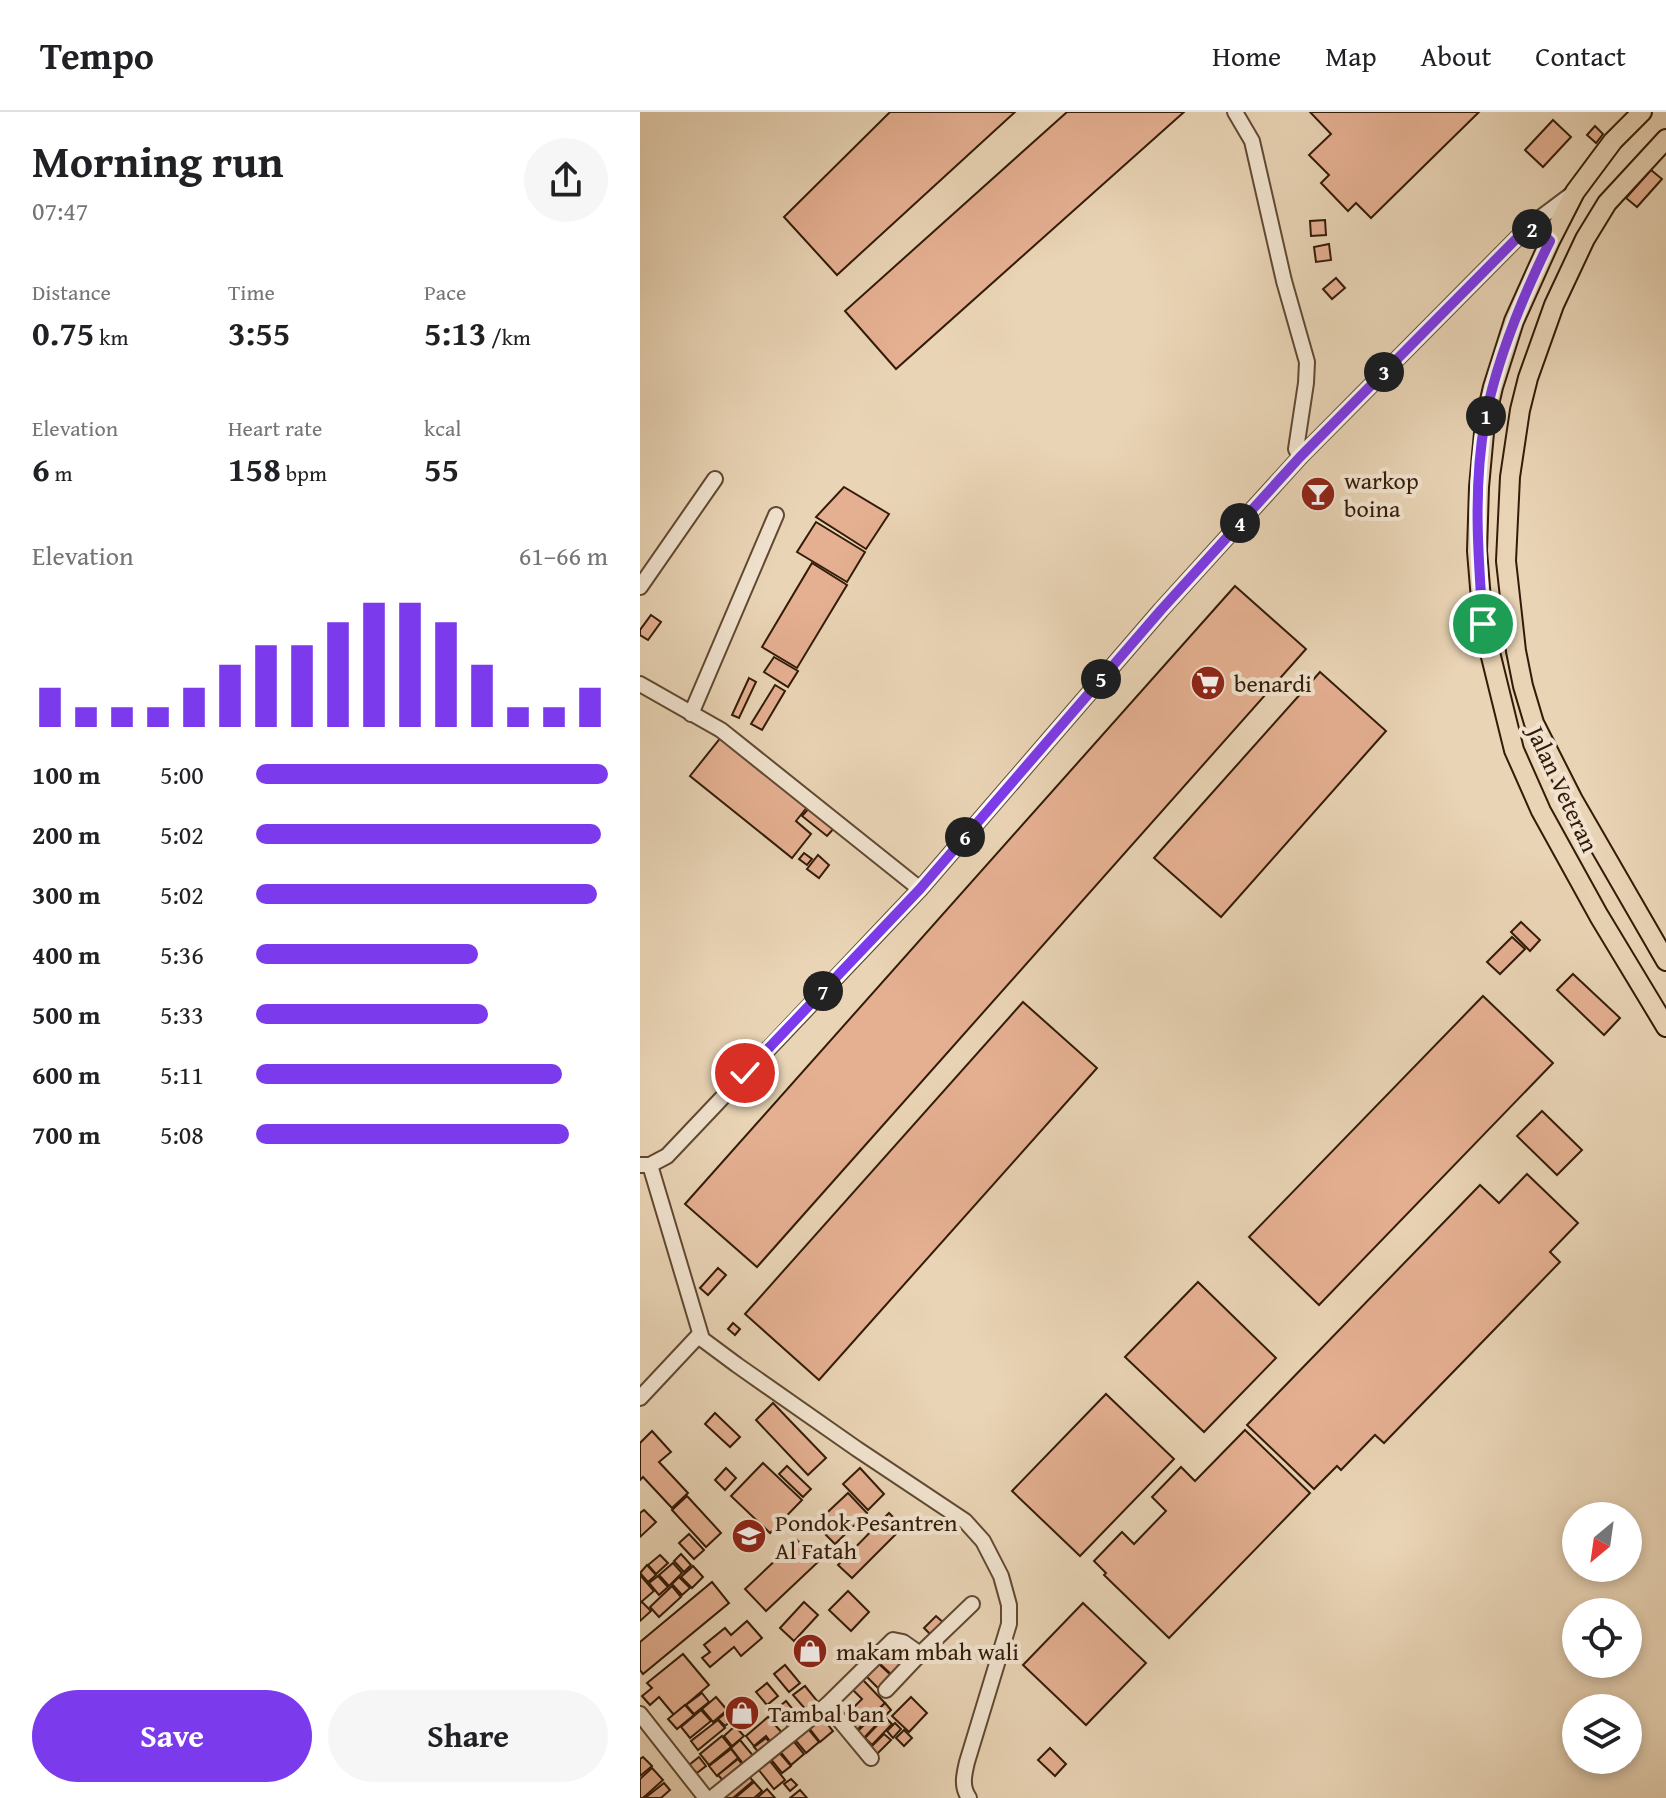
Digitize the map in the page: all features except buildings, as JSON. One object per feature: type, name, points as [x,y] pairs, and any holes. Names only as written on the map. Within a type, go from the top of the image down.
[{"type":"main road","name":"Jalan Veteran","points":[[1642,112],[1613,141],[1575,192],[1514,321],[1485,422],[1477,551],[1483,624],[1514,750],[1541,811],[1666,1027]]},
{"type":"main road","name":"Jalan Veteran","points":[[1666,139],[1607,203],[1585,239],[1554,305],[1520,410],[1510,477],[1506,561],[1516,651],[1534,723],[1573,800],[1666,961]]},
{"type":"street","points":[[1235,112],[1252,141],[1284,281],[1307,362],[1296,449],[1300,457]]},
{"type":"street","points":[[969,1798],[963,1782],[967,1762],[1009,1624],[1009,1605],[1001,1576],[983,1541],[965,1521],[706,1343],[700,1334],[645,1165],[667,1156],[920,889],[1161,610],[1300,457],[1528,227],[1575,192]]},
{"type":"street","points":[[1528,227],[1541,232],[1550,241]]},
{"type":"street","points":[[640,587],[715,479]]},
{"type":"street","points":[[691,714],[776,515]]},
{"type":"street","points":[[640,684],[721,730],[920,889]]},
{"type":"street","points":[[640,1398],[700,1334]]},
{"type":"street","points":[[886,1690],[972,1604]]},
{"type":"street","points":[[640,1714],[709,1798],[827,1705],[893,1640],[903,1642],[920,1654]]},
{"type":"street","points":[[827,1705],[871,1758]]},
{"type":"place","name":"warkop boina","points":[[1318,494]]},
{"type":"place","name":"benardi","points":[[1208,683]]},
{"type":"place","name":"Pondok Pesantren Al Fatah","points":[[749,1536]]},
{"type":"place","name":"makam mbah wali","points":[[810,1651]]},
{"type":"place","name":"Tambal ban","points":[[742,1713]]},
{"type":"route","points":[[745,1073],[920,889],[1161,610],[1300,457],[1528,227],[1541,232],[1550,241],[1514,321],[1485,422],[1477,551],[1483,624]]}]
